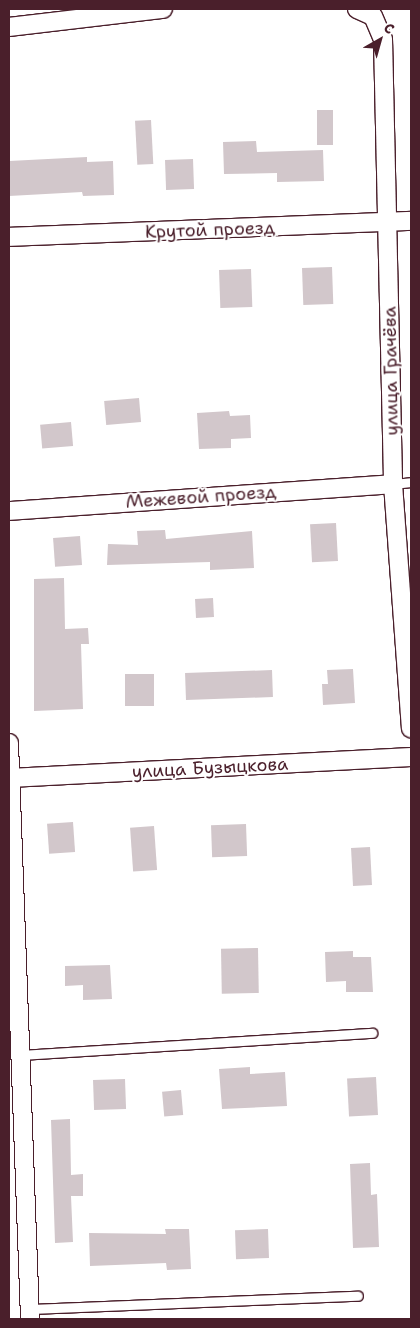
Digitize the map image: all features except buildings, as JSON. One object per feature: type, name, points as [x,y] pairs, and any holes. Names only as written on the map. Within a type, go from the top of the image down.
[{"type":"street","points":[[9,27],[135,9],[163,9]]},
{"type":"street","name":"улица Грачёва","points":[[357,9],[373,16],[383,39],[393,484],[411,728]]},
{"type":"street","name":"Крутой проезд","points":[[9,237],[411,221]]},
{"type":"street","name":"Межевой проезд","points":[[9,511],[393,484]]},
{"type":"street","points":[[9,743],[30,1314]]},
{"type":"street","name":"улица Бузыцкова","points":[[10,778],[411,758]]},
{"type":"lane","points":[[393,484],[411,482]]},
{"type":"lane","points":[[20,1055],[372,1033]]},
{"type":"lane","points":[[30,1314],[358,1296]]}]
